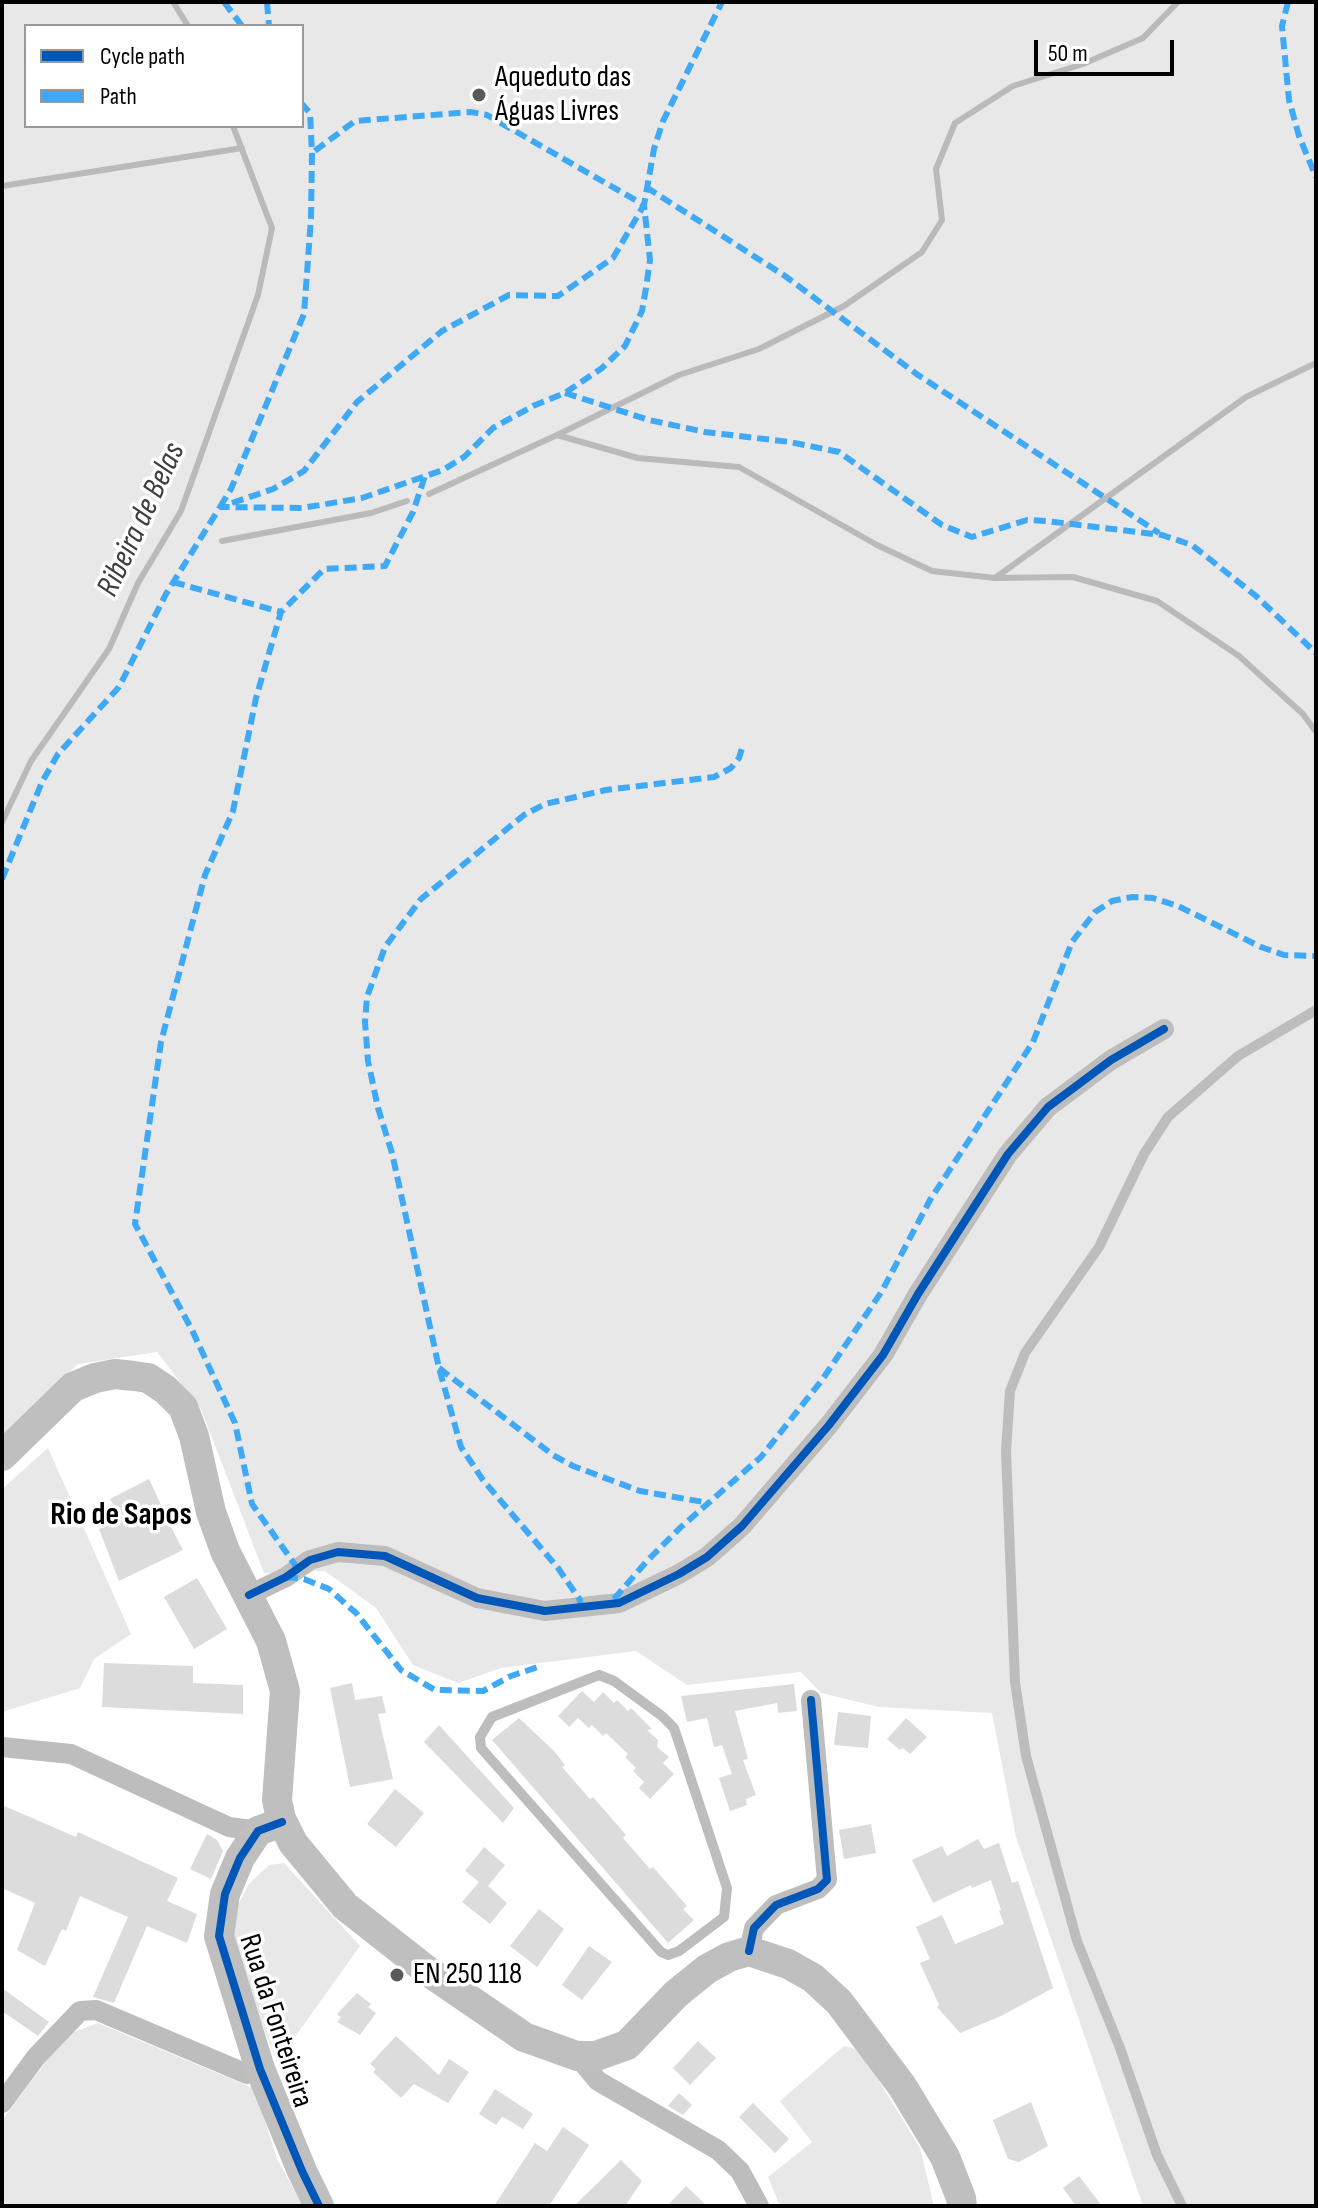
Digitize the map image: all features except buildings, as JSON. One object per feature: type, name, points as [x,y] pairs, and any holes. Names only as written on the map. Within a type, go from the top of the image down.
[{"type":"main road","points":[[2,1456],[73,1387],[95,1378],[115,1374],[148,1378],[166,1390],[183,1407],[194,1436],[211,1512],[225,1551],[271,1641],[285,1691],[277,1800],[270,1826],[293,1843],[345,1906],[429,1972],[524,2037],[577,2056],[596,2056],[627,2045],[676,1994],[707,1969],[729,1957],[749,1951],[788,1964],[813,1978],[839,2002],[902,2086],[945,2157],[962,2206]]},
{"type":"main road","name":"Rua da Fonteireira","points":[[270,1826],[240,1858],[225,1894],[219,1936],[260,2069],[319,2206]]},
{"type":"street","points":[[249,1595],[310,1560],[338,1552],[385,1556],[477,1598],[545,1611],[619,1603],[707,1557],[742,1526],[883,1355],[918,1294],[1008,1154],[1048,1107],[1111,1060],[1164,1029]]},
{"type":"street","points":[[749,1951],[754,1928],[776,1905],[818,1889],[827,1880],[811,1700]]},
{"type":"street","points":[[2,1747],[71,1754],[229,1827],[270,1826]]},
{"type":"street","points":[[2,2103],[36,2057],[80,2011],[96,2010],[247,2074],[260,2069]]},
{"type":"street","points":[[577,2056],[598,2081],[718,2150],[740,2171],[759,2206]]},
{"type":"lane","points":[[1182,2206],[1157,2155],[1120,2048],[1077,1941],[1026,1756],[1015,1682],[1006,1451],[1010,1391],[1025,1353],[1099,1247],[1144,1154],[1168,1117],[1238,1056],[1316,1010]]},
{"type":"lane","points":[[599,1675],[614,1681],[662,1716],[674,1728],[727,1888],[724,1917],[679,1951],[668,1955],[661,1952],[484,1755],[480,1737],[492,1717],[599,1675]]},
{"type":"shaded area","points":[[2,2],[1316,2],[1316,2206],[1143,2206],[1016,1837],[992,1713],[879,1707],[821,1693],[801,1672],[687,1685],[636,1651],[501,1668],[458,1683],[413,1665],[376,1608],[325,1571],[264,1573],[201,1409],[157,1352],[78,1364],[2,1437]]},
{"type":"shaded area","points":[[48,1448],[131,1634],[94,1659],[80,1688],[2,1712],[2,1489]]},
{"type":"shaded area","points":[[284,1863],[360,1946],[277,2062],[235,1956],[231,1918],[249,1884],[269,1865]]},
{"type":"shaded area","points":[[98,2023],[255,2089],[277,2159],[303,2206],[2,2206],[2,2120],[66,2035]]},
{"type":"shaded area","points":[[844,2046],[860,2050],[920,2148],[934,2206],[780,2206],[768,2177],[812,2142],[780,2101]]},
{"type":"waterway","name":"Ribeira de Belas","points":[[173,2],[187,24]]},
{"type":"waterway","points":[[557,435],[679,375],[759,349],[844,306],[922,252],[942,220],[936,169],[955,123],[1013,86],[1083,64],[1143,38],[1178,2]]},
{"type":"waterway","name":"Ribeira de Belas","points":[[2,822],[31,761],[109,649],[138,583],[181,511],[258,295],[272,228],[234,128]]},
{"type":"waterway","points":[[2,186],[242,148]]},
{"type":"waterway","points":[[995,578],[1246,397],[1316,363]]},
{"type":"waterway","points":[[429,494],[557,435],[638,458],[739,467],[877,545],[932,571],[995,578],[1073,577],[1157,601],[1239,656],[1303,714],[1316,732]]},
{"type":"waterway","points":[[222,541],[371,513],[407,501]]},
{"type":"marked path","points":[[224,2],[240,24]]},
{"type":"marked path","points":[[267,2],[269,24]]},
{"type":"marked path","points":[[2,879],[42,782],[58,754],[119,687],[166,594],[220,507],[302,508],[362,498],[443,470],[464,457],[493,428],[565,393],[602,368],[625,346],[642,311],[646,288],[650,260],[644,205],[654,149],[663,121],[722,2]]},
{"type":"marked path","points":[[1288,2],[1282,26],[1289,100],[1299,136],[1316,177]]},
{"type":"marked path","points":[[220,507],[231,489],[304,314],[312,153],[310,113],[304,106]]},
{"type":"marked path","points":[[232,503],[273,489],[304,471],[357,402],[442,331],[509,295],[558,296],[613,258],[644,205],[487,115],[471,112],[355,121],[312,153]]},
{"type":"marked path","points":[[646,187],[785,276],[918,375],[1159,533]]},
{"type":"marked path","points":[[565,393],[649,420],[705,432],[790,442],[839,452],[942,525],[972,537],[1027,520],[1162,535],[1192,545],[1256,596],[1316,653]]},
{"type":"marked path","points":[[298,1569],[252,1504],[235,1423],[192,1330],[135,1224],[161,1042],[205,875],[233,811],[256,698],[281,612],[324,569],[385,566],[413,512],[425,476]]},
{"type":"marked path","points":[[173,582],[281,612]]},
{"type":"marked path","points":[[581,1608],[580,1600],[558,1568],[483,1480],[461,1447],[439,1368],[392,1153],[368,1061],[367,997],[385,947],[421,899],[524,815],[545,804],[606,790],[714,777],[731,768],[739,758],[743,745]]},
{"type":"marked path","points":[[614,1599],[681,1527],[761,1457],[822,1380],[882,1291],[930,1200],[1033,1042],[1072,942],[1095,912],[1112,901],[1132,897],[1153,898],[1178,906],[1261,947],[1284,955],[1316,956]]},
{"type":"marked path","points":[[439,1368],[553,1455],[573,1466],[640,1491],[709,1503]]},
{"type":"marked path","points":[[286,1577],[304,1579],[329,1589],[356,1613],[401,1670],[435,1690],[483,1691],[511,1676],[538,1667]]},
{"type":"cycle path","points":[[249,1595],[286,1577],[310,1560],[338,1552],[385,1556],[477,1598],[545,1611],[619,1603],[707,1557],[742,1526],[829,1425],[883,1355],[918,1294],[1008,1154],[1048,1107],[1111,1060],[1164,1029]]},
{"type":"cycle path","points":[[749,1951],[754,1928],[776,1905],[818,1889],[827,1880],[811,1700]]},
{"type":"cycle path","points":[[282,1822],[258,1831],[240,1858],[225,1894],[219,1936],[260,2069],[319,2206]]},
{"type":"place","name":"Aqueduto das Águas Livres","points":[[479,95]]},
{"type":"place","name":"EN 250 118","points":[[397,1975]]},
{"type":"district","name":"Rio de Sapos","points":[[121,1516]]}]
